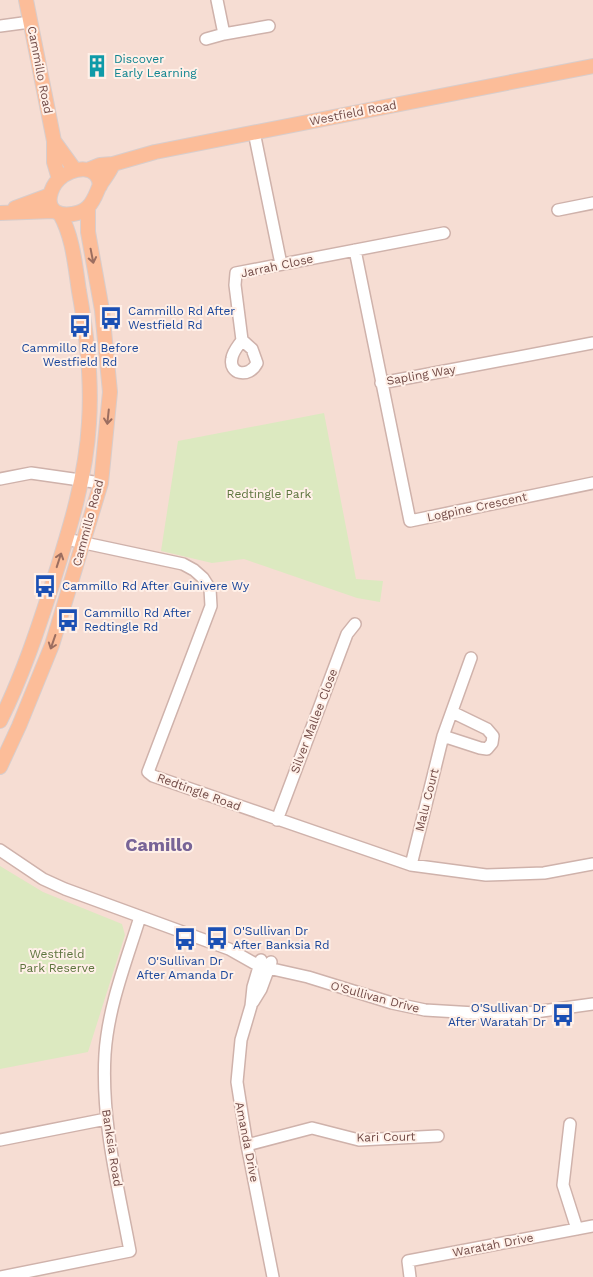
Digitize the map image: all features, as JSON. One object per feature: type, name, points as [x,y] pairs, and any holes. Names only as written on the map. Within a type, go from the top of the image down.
[{"type":"main road","name":"Cammillo Road","points":[[26,0],[54,141],[54,162],[59,179]]},
{"type":"main road","name":"Westfield Road","points":[[90,169],[155,152],[593,66]]},
{"type":"main road","name":"Cammillo Road","points":[[54,141],[75,170]]},
{"type":"main road","points":[[0,213],[56,212],[74,214],[88,208],[96,197],[113,164]]},
{"type":"main road","points":[[56,212],[49,202],[50,195],[59,179],[75,170],[90,169],[97,176],[100,186]]},
{"type":"main road","points":[[0,213],[50,195]]},
{"type":"main road","name":"Cammillo Road","points":[[0,767],[52,645],[101,483],[110,392],[102,310],[88,232],[88,208]]},
{"type":"main road","name":"Cammillo Road","points":[[0,721],[18,682],[44,610],[66,539],[82,480],[89,425],[90,390],[87,340],[70,237],[56,212]]},
{"type":"street","points":[[217,0],[224,34]]},
{"type":"street","points":[[0,26],[30,22]]},
{"type":"street","points":[[206,39],[269,26]]},
{"type":"street","points":[[254,132],[281,264]]},
{"type":"street","points":[[558,210],[593,204]]},
{"type":"street","name":"Jarrah Close","points":[[242,340],[235,285],[236,273],[444,233]]},
{"type":"street","name":"Sapling Way","points":[[354,250],[381,383],[593,343]]},
{"type":"street","name":"Logpine Crescent","points":[[381,383],[410,521],[593,483]]},
{"type":"street","points":[[0,479],[30,473],[101,483]]},
{"type":"street","name":"Redtingle Road","points":[[66,539],[184,564],[199,573],[210,589],[211,606],[148,772],[153,776],[411,865],[486,875],[544,874],[593,864]]},
{"type":"street","name":"Silver Mallee Close","points":[[277,820],[347,634],[355,624]]},
{"type":"street","name":"Malu Court","points":[[411,865],[442,736],[471,658]]},
{"type":"street","points":[[442,736],[487,749],[492,743],[492,736],[487,729],[452,712]]},
{"type":"street","name":"O'Sullivan Drive","points":[[0,850],[32,872],[57,885],[229,949],[243,950],[265,964],[291,967],[308,977],[392,1003],[425,1010],[492,1014],[528,1013],[593,1004]]},
{"type":"street","name":"Banksia Road","points":[[1,1277],[130,1251],[106,1119],[105,1053],[110,1022],[140,917]]},
{"type":"street","name":"Amanda Drive","points":[[265,964],[261,989],[251,1006],[241,1040],[238,1082],[246,1145],[273,1277]]},
{"type":"street","points":[[0,1140],[106,1119]]},
{"type":"street","points":[[570,1124],[563,1185],[577,1229]]},
{"type":"street","name":"Kari Court","points":[[246,1145],[312,1128],[358,1140],[438,1136]]},
{"type":"street","name":"Waratah Drive","points":[[410,1277],[408,1261],[593,1226]]},
{"type":"shaded area","points":[[0,0],[593,0],[593,1277],[0,1277]]},
{"type":"green space","name":"Redtingle Park","points":[[324,413],[356,579],[383,581],[380,602],[357,598],[244,559],[212,563],[161,551],[178,441]]},
{"type":"green space","name":"Westfield Park Reserve","points":[[0,866],[43,892],[122,924],[125,935],[88,1052],[0,1069]]},
{"type":"place","name":"Discover Early Learning","points":[[97,66]]},
{"type":"place","name":"Cammillo Rd After Westfield Rd","points":[[111,318]]},
{"type":"place","name":"Cammillo Rd Before Westfield Rd","points":[[80,326]]},
{"type":"place","name":"Cammillo Rd After Guinivere Wy","points":[[45,586]]},
{"type":"place","name":"Cammillo Rd After Redtingle Rd","points":[[68,620]]},
{"type":"place","name":"O'Sullivan Dr After Banksia Rd","points":[[217,938]]},
{"type":"place","name":"O'Sullivan Dr After Amanda Dr","points":[[185,939]]},
{"type":"place","name":"O'Sullivan Dr After Waratah Dr","points":[[563,1015]]},
{"type":"district","name":"Camillo","points":[[159,845]]}]
